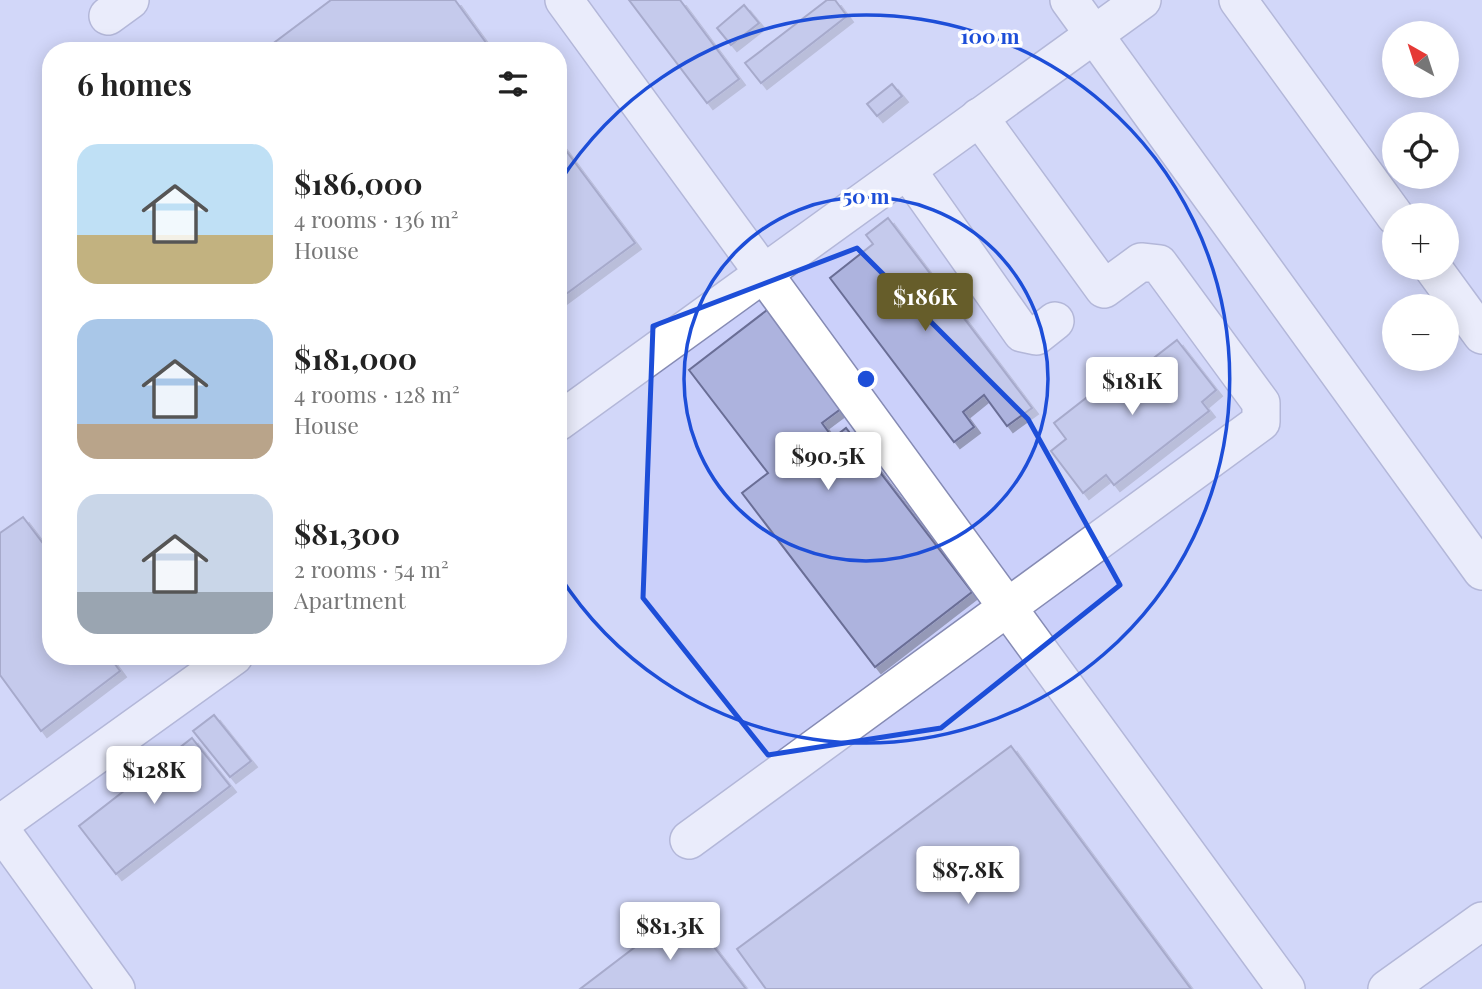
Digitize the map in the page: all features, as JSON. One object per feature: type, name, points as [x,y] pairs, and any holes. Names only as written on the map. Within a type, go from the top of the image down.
[{"type":"lane","points":[[564,0],[1286,989]]},
{"type":"lane","points":[[1069,0],[1482,571]]},
{"type":"lane","points":[[567,415],[1142,0]]},
{"type":"lane","points":[[1238,0],[1386,203]]},
{"type":"lane","points":[[690,840],[1261,422],[1261,403],[1159,264],[1141,262],[1104,289],[979,117]]},
{"type":"lane","points":[[907,170],[1023,333],[1036,336],[1055,321]]},
{"type":"lane","points":[[1442,280],[1482,335]]},
{"type":"lane","points":[[116,989],[0,826],[222,665]]},
{"type":"lane","points":[[1387,989],[1482,920]]},
{"type":"highlighted area","points":[[857,248],[1028,419],[1120,585],[941,728],[768,755],[643,598],[653,326]]},
{"type":"shaded area","points":[[0,0],[1482,0],[1482,989],[0,989]]},
{"type":"building","points":[[331,0],[455,0],[485,42],[275,42]]},
{"type":"building","points":[[629,0],[680,0],[739,79],[707,103]]},
{"type":"building","points":[[827,0],[835,0],[847,16],[761,83],[745,63]]},
{"type":"building","points":[[744,5],[759,23],[731,45],[717,28]]},
{"type":"building","points":[[892,84],[902,96],[877,116],[867,104]]},
{"type":"building","points":[[567,152],[635,243],[567,293]]},
{"type":"building","points":[[888,218],[1032,408],[1007,426],[984,395],[963,412],[974,427],[954,442],[830,278],[873,244],[866,235]]},
{"type":"building","points":[[771,307],[846,405],[822,423],[833,438],[846,428],[972,592],[875,667],[742,493],[768,473],[689,370]]},
{"type":"building","points":[[1177,340],[1216,390],[1202,402],[1209,411],[1114,485],[1106,475],[1083,493],[1051,451],[1066,439],[1054,423],[1136,359],[1142,367]]},
{"type":"building","points":[[23,517],[42,542],[42,665],[116,665],[120,671],[41,731],[0,675],[0,533]]},
{"type":"building","points":[[214,715],[251,761],[230,777],[193,731]]},
{"type":"building","points":[[192,738],[230,786],[116,874],[79,826]]},
{"type":"building","points":[[1011,746],[1191,989],[766,989],[737,949]]},
{"type":"building","points":[[685,909],[746,989],[580,989]]}]
